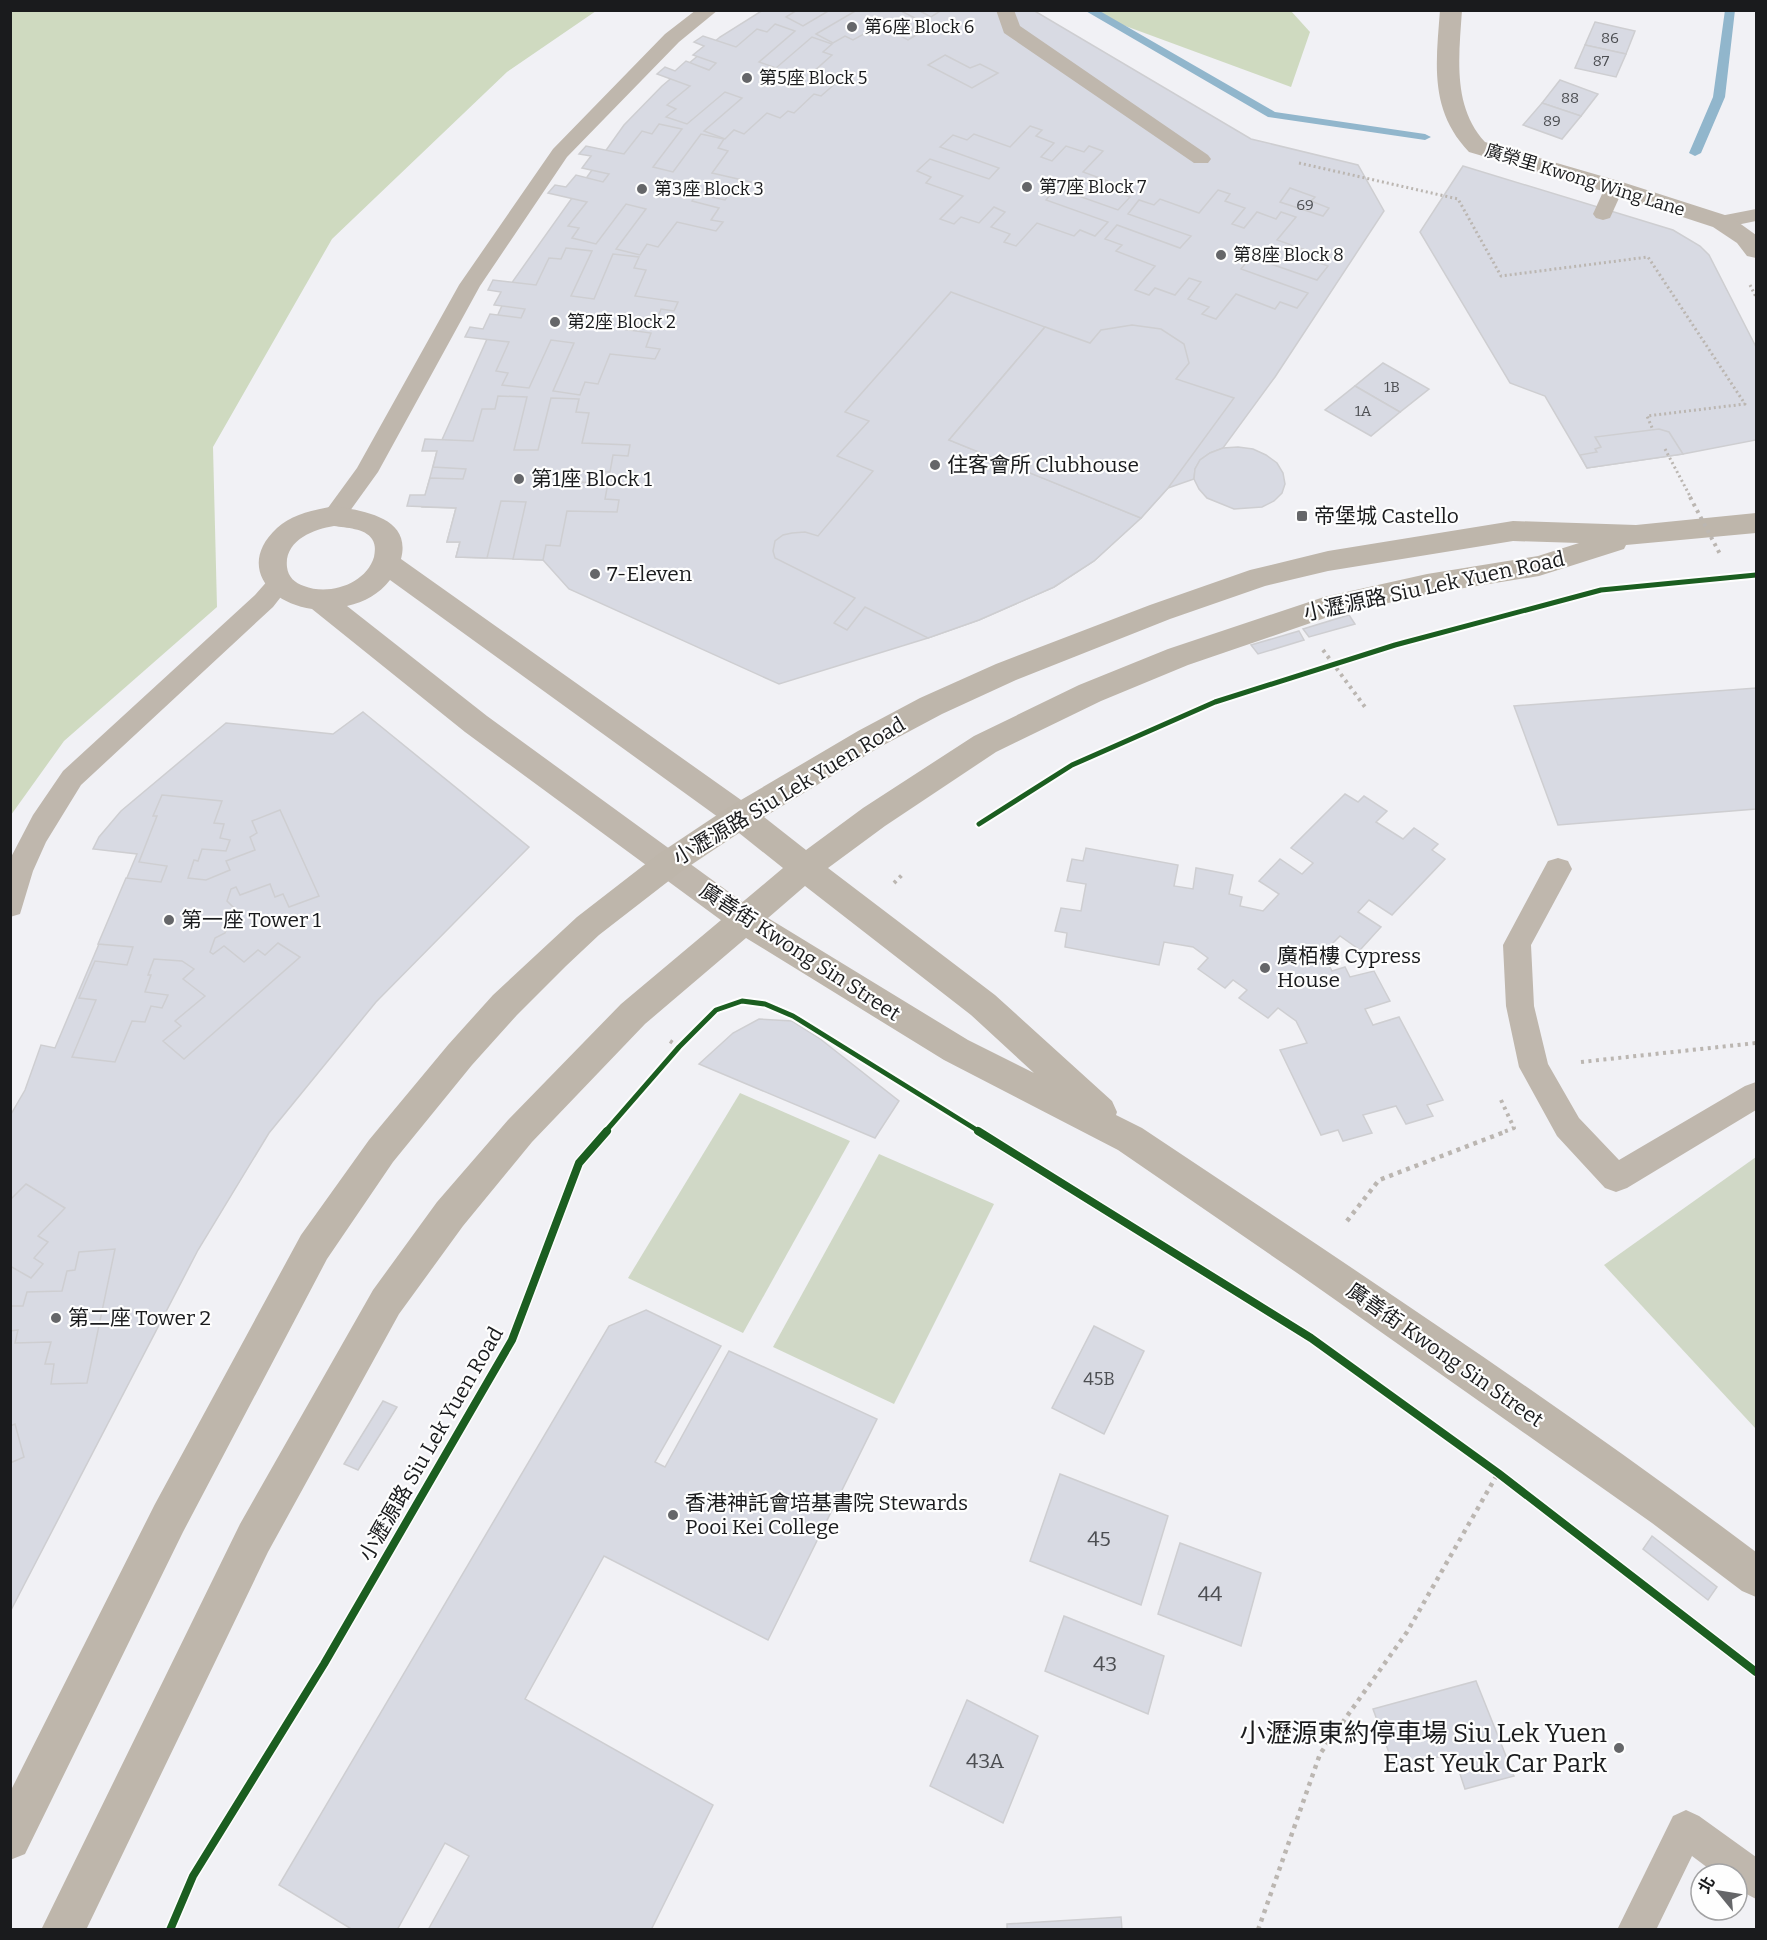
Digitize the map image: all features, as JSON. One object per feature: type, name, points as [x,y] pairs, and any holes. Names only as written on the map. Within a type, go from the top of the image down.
[{"type":"street","name":"廣榮里 Kwong Wing Lane","points":[[1451,10],[1449,80],[1457,122],[1465,137],[1477,147],[1614,187],[1722,222],[1746,238],[1756,251]]},
{"type":"street","points":[[279,584],[273,573],[272,560],[276,548],[299,526],[334,516],[352,516],[380,528],[388,539],[391,551],[388,564]]},
{"type":"street","name":"小瀝源路 Siu Lek Yuen Road","points":[[10,1839],[169,1518],[314,1247],[381,1151],[460,1055],[505,1005],[588,926],[668,864],[740,816],[869,739],[931,706],[1006,672],[1160,612],[1260,577],[1328,561],[1513,531],[1636,535],[1756,523]]},
{"type":"street","name":"小瀝源路 Siu Lek Yuen Road","points":[[63,1929],[254,1538],[386,1302],[450,1214],[520,1131],[633,1014],[804,869],[874,817],[985,744],[1090,693],[1178,657],[1324,607],[1427,584],[1539,566],[1636,535]]},
{"type":"street","name":"廣善街 Kwong Sin Street","points":[[279,584],[290,593],[320,600],[337,599],[369,586],[388,564],[740,816],[804,869],[983,1005],[1130,1139]]},
{"type":"street","name":"廣善街 Kwong Sin Street","points":[[320,600],[476,724],[744,920],[946,1045],[1130,1139],[1313,1263],[1666,1509],[1756,1577]]},
{"type":"lane","points":[[334,516],[366,472],[470,285],[560,153],[672,38],[709,10]]},
{"type":"lane","points":[[1005,10],[1011,29],[1201,159]]},
{"type":"lane","points":[[1603,214],[1614,187]]},
{"type":"lane","points":[[1722,222],[1756,215]]},
{"type":"lane","points":[[10,906],[22,862],[34,836],[50,808],[72,778],[264,601],[279,584]]},
{"type":"lane","points":[[1558,869],[1517,945],[1520,1006],[1534,1067],[1568,1127],[1616,1178],[1756,1095]]},
{"type":"lane","points":[[1636,1929],[1686,1829],[1756,1880]]},
{"type":"path","points":[[1299,164],[1458,199],[1501,276],[1648,257],[1745,404],[1647,416],[1653,430]]},
{"type":"path","points":[[1665,449],[1720,554]]},
{"type":"path","points":[[1323,650],[1365,707]]},
{"type":"path","points":[[1324,669],[1344,663]]},
{"type":"path","points":[[672,1056],[687,1040]]},
{"type":"path","points":[[1347,1221],[1379,1180]]},
{"type":"path","points":[[1489,1466],[1507,1480]]},
{"type":"path","points":[[1258,1929],[1320,1754],[1407,1632],[1498,1473]]},
{"type":"green space","points":[[11,10],[596,11],[507,72],[332,239],[213,447],[217,607],[64,741],[11,815]]},
{"type":"green space","points":[[1099,11],[1291,11],[1310,32],[1291,87],[1120,24]]},
{"type":"green space","points":[[740,1093],[850,1141],[743,1333],[628,1278]]},
{"type":"green space","points":[[879,1154],[994,1204],[894,1404],[773,1347]]},
{"type":"green space","points":[[1756,1157],[1756,1429],[1604,1265]]},
{"type":"building","points":[[763,10],[1033,10],[1251,139],[1358,165],[1384,211],[1275,377],[1223,448],[1200,460],[1195,469],[1194,479],[1168,488],[1141,518],[1094,561],[1054,587],[979,620],[779,684],[569,589],[543,560],[456,557],[460,542],[447,542],[456,508],[422,507],[437,451],[513,281],[624,125],[662,86],[720,37]]},
{"type":"building","name":"第6座 Block 6","points":[[797,10],[830,10],[803,26],[786,17]]},
{"type":"building","name":"第6座 Block 6","points":[[857,10],[905,10],[903,12],[923,22],[910,30],[918,34],[908,40],[880,25],[853,40],[845,36],[833,43],[816,34]]},
{"type":"building","name":"第6座 Block 6","points":[[918,10],[942,10],[931,17]]},
{"type":"building","points":[[1595,22],[1635,31],[1626,54],[1585,45]]},
{"type":"building","name":"第5座 Block 5","points":[[775,24],[795,31],[759,62],[776,68],[812,37],[832,44],[823,52],[832,55],[812,73],[837,82],[821,96],[814,94],[794,113],[788,111],[780,118],[767,113],[744,134],[734,130],[725,139],[704,131],[742,98],[725,92],[687,124],[666,117],[676,109],[667,105],[690,86],[657,74],[665,67],[675,71],[686,61],[709,70],[716,63],[693,55],[704,46],[694,42],[703,36],[736,47],[757,29],[767,32]]},
{"type":"building","points":[[1585,45],[1626,54],[1616,77],[1575,68]]},
{"type":"building","points":[[945,55],[970,68],[980,64],[998,73],[972,88],[928,65]]},
{"type":"building","points":[[1560,80],[1598,94],[1581,116],[1542,103]]},
{"type":"building","points":[[1542,103],[1581,116],[1562,139],[1523,125]]},
{"type":"building","name":"第3座 Block 3","points":[[659,124],[682,129],[653,167],[673,172],[701,134],[724,139],[718,148],[728,151],[712,173],[751,182],[745,190],[733,188],[725,200],[697,194],[692,201],[719,208],[711,220],[723,222],[716,231],[677,222],[658,247],[647,244],[640,255],[616,249],[646,209],[626,204],[596,244],[572,238],[579,228],[568,226],[587,202],[548,193],[555,185],[566,187],[576,175],[603,182],[609,174],[582,168],[591,156],[579,154],[586,146],[624,154],[642,131],[652,134]]},
{"type":"building","name":"第7座 Block 7","points":[[1030,126],[1042,130],[1036,136],[1054,143],[1041,157],[1052,161],[1066,146],[1084,152],[1089,146],[1103,151],[1083,172],[1119,185],[1114,191],[1130,197],[1118,210],[1056,188],[1046,200],[1108,222],[1095,236],[1080,230],[1074,236],[1037,223],[1016,246],[1004,242],[1010,234],[991,227],[1005,212],[994,207],[979,223],[961,217],[954,224],[940,219],[963,196],[926,183],[931,177],[917,171],[930,159],[989,179],[999,168],[940,147],[953,135],[967,140],[974,134],[1010,147]]},
{"type":"building","points":[[1463,166],[1673,230],[1700,246],[1709,255],[1756,347],[1756,440],[1683,454],[1587,468],[1545,396],[1510,383],[1420,232]]},
{"type":"building","points":[[1290,188],[1315,197],[1311,201],[1329,208],[1323,216],[1280,202]]},
{"type":"building","name":"第8座 Block 8","points":[[1218,190],[1230,194],[1225,201],[1245,208],[1232,224],[1244,228],[1257,212],[1276,219],[1281,212],[1296,217],[1277,240],[1317,254],[1311,260],[1328,266],[1317,280],[1251,257],[1241,269],[1308,293],[1297,308],[1280,302],[1275,309],[1236,294],[1216,319],[1202,314],[1209,307],[1188,299],[1201,282],[1189,278],[1175,295],[1155,288],[1149,295],[1135,290],[1155,266],[1116,251],[1122,245],[1105,239],[1117,225],[1180,248],[1191,236],[1128,214],[1139,200],[1154,205],[1160,199],[1199,213]]},
{"type":"building","name":"第2座 Block 2","points":[[566,248],[592,251],[571,296],[594,299],[613,254],[639,257],[634,268],[646,270],[635,296],[678,302],[674,311],[661,309],[655,324],[625,320],[621,329],[651,333],[646,347],[660,349],[655,359],[610,354],[598,384],[585,382],[580,395],[553,391],[574,343],[551,340],[529,388],[502,385],[508,373],[496,371],[509,342],[465,337],[470,327],[483,329],[490,314],[521,318],[525,309],[494,305],[501,292],[488,290],[493,280],[536,285],[549,258],[561,259]]},
{"type":"building","name":"住客會所 Clubhouse","points":[[951,292],[1045,327],[949,440],[1141,518],[1094,561],[1054,587],[979,620],[928,638],[865,607],[847,630],[834,623],[855,598],[775,558],[773,551],[775,541],[783,535],[792,533],[805,532],[818,536],[873,471],[837,456],[869,421],[845,412]]},
{"type":"building","name":"住客會所 Clubhouse","points":[[1132,325],[1161,329],[1184,344],[1189,363],[1176,379],[1234,398],[1168,488],[1141,518],[949,440],[1045,327],[1090,343],[1101,330]]},
{"type":"building","points":[[1383,363],[1429,389],[1400,412],[1355,386]]},
{"type":"building","points":[[1355,386],[1400,412],[1371,436],[1325,410]]},
{"type":"building","name":"第1座 Block 1","points":[[498,396],[527,397],[514,450],[538,450],[551,398],[579,399],[576,412],[589,413],[582,443],[630,445],[628,456],[613,455],[610,472],[576,471],[574,482],[608,483],[605,499],[619,500],[617,512],[567,511],[560,546],[546,545],[543,560],[513,559],[526,502],[501,501],[487,558],[456,557],[460,542],[447,542],[456,508],[407,506],[410,495],[425,495],[430,478],[463,479],[466,469],[433,467],[437,451],[422,451],[425,439],[473,441],[482,409],[495,409]]},
{"type":"building","points":[[1659,429],[1669,432],[1683,454],[1587,468],[1580,455],[1597,452],[1595,449],[1601,447],[1595,437]]},
{"type":"building","points":[[1223,448],[1253,449],[1277,463],[1283,473],[1285,484],[1282,493],[1274,501],[1262,507],[1234,509],[1207,498],[1199,489],[1194,479],[1195,469],[1200,460]]},
{"type":"building","points":[[1349,615],[1355,624],[1309,637],[1303,629]]},
{"type":"building","points":[[1299,631],[1304,640],[1258,654],[1251,645]]},
{"type":"building","points":[[1756,688],[1756,809],[1558,825],[1514,706]]},
{"type":"building","points":[[363,712],[529,847],[376,1002],[269,1133],[198,1250],[10,1612],[10,1116],[25,1090],[41,1045],[55,1048],[137,854],[93,849],[99,837],[121,811],[226,723],[333,734]]},
{"type":"building","name":"廣栢樓 Cypress House","points":[[1345,794],[1358,802],[1364,796],[1387,811],[1376,822],[1403,839],[1414,828],[1438,844],[1432,850],[1445,859],[1392,915],[1369,900],[1358,912],[1381,927],[1360,950],[1340,936],[1323,953],[1332,971],[1345,967],[1350,977],[1374,971],[1390,1001],[1365,1009],[1373,1025],[1399,1017],[1443,1100],[1427,1105],[1433,1116],[1406,1124],[1396,1106],[1363,1115],[1372,1133],[1343,1141],[1338,1130],[1321,1135],[1280,1050],[1307,1043],[1296,1021],[1278,1008],[1268,1018],[1239,998],[1247,990],[1233,980],[1225,988],[1198,969],[1208,958],[1193,947],[1164,942],[1159,965],[1065,947],[1067,933],[1055,931],[1061,908],[1081,911],[1086,884],[1067,881],[1072,859],[1083,861],[1086,848],[1178,865],[1174,886],[1193,889],[1196,868],[1233,875],[1229,894],[1242,897],[1240,906],[1263,911],[1279,894],[1259,881],[1280,859],[1302,874],[1313,863],[1291,848]]},
{"type":"building","name":"第一座 Tower 1","points":[[162,795],[222,801],[214,823],[224,824],[220,838],[230,840],[226,851],[202,849],[198,861],[194,860],[188,878],[206,880],[230,870],[226,861],[255,850],[250,837],[257,833],[252,821],[280,810],[319,896],[289,907],[283,894],[275,897],[270,884],[240,895],[236,887],[231,889],[227,901],[234,908],[225,933],[215,938],[210,952],[213,954],[224,946],[244,962],[258,950],[265,955],[278,943],[300,957],[184,1059],[163,1041],[181,1026],[175,1021],[205,996],[183,979],[194,969],[182,961],[154,959],[145,992],[168,995],[162,1008],[151,1006],[145,1022],[132,1021],[115,1062],[72,1057],[96,1000],[79,998],[95,961],[127,965],[133,947],[98,944],[126,878],[161,882],[167,866],[139,862],[157,816],[153,816]]},
{"type":"building","points":[[759,1019],[792,1021],[819,1038],[899,1101],[875,1138],[699,1064],[733,1033]]},
{"type":"building","name":"第二座 Tower 2","points":[[26,1184],[65,1208],[38,1236],[48,1242],[34,1258],[43,1264],[31,1278],[10,1266],[10,1200]]},
{"type":"building","name":"第二座 Tower 2","points":[[115,1249],[87,1383],[51,1384],[54,1364],[45,1364],[51,1342],[15,1343],[18,1330],[10,1331],[10,1306],[23,1306],[27,1292],[62,1291],[67,1271],[75,1270],[79,1252]]},
{"type":"building","points":[[646,1310],[721,1346],[655,1462],[665,1467],[729,1351],[877,1419],[768,1640],[604,1556],[525,1699],[713,1805],[651,1930],[428,1930],[469,1856],[445,1843],[397,1930],[353,1930],[279,1885],[609,1326]]},
{"type":"building","points":[[1094,1326],[1144,1351],[1104,1434],[1052,1408]]},
{"type":"building","points":[[383,1401],[397,1407],[358,1470],[344,1464]]},
{"type":"building","points":[[15,1424],[24,1457],[10,1463],[10,1426]]},
{"type":"building","points":[[1060,1474],[1168,1516],[1141,1605],[1030,1561]]},
{"type":"building","points":[[1652,1536],[1717,1587],[1708,1600],[1643,1549]]},
{"type":"building","points":[[1180,1543],[1261,1573],[1241,1646],[1158,1614]]},
{"type":"building","points":[[1064,1616],[1164,1656],[1148,1714],[1045,1671]]},
{"type":"building","points":[[1476,1681],[1514,1776],[1465,1789],[1453,1753],[1395,1769],[1373,1709]]},
{"type":"building","points":[[967,1700],[1038,1736],[1003,1823],[930,1786]]},
{"type":"building","points":[[1121,1917],[1122,1930],[1007,1930],[1007,1924]]},
{"type":"waterway","points":[[1089,10],[1272,115],[1425,137]]},
{"type":"waterway","points":[[1695,153],[1719,97],[1730,10]]},
{"type":"cycle path","points":[[979,824],[1072,765],[1215,702],[1395,645],[1601,590],[1756,575]]},
{"type":"cycle path","points":[[170,1930],[193,1876],[324,1664],[512,1340],[579,1163],[679,1047],[716,1010],[742,1001],[765,1004],[793,1016],[1311,1338],[1498,1473],[1756,1672]]},
{"type":"place","name":"第6座 Block 6","points":[[852,27]]},
{"type":"place","name":"第5座 Block 5","points":[[747,78]]},
{"type":"place","name":"第7座 Block 7","points":[[1027,187]]},
{"type":"place","name":"第3座 Block 3","points":[[642,189]]},
{"type":"place","name":"第8座 Block 8","points":[[1221,255]]},
{"type":"place","name":"第2座 Block 2","points":[[555,322]]},
{"type":"place","name":"住客會所 Clubhouse","points":[[935,465]]},
{"type":"place","name":"第1座 Block 1","points":[[519,479]]},
{"type":"place","name":"帝堡城 Castello","points":[[1302,516]]},
{"type":"place","name":"7-Eleven","points":[[595,574]]},
{"type":"place","name":"第一座 Tower 1","points":[[169,920]]},
{"type":"place","name":"廣栢樓 Cypress House","points":[[1265,968]]},
{"type":"place","name":"第二座 Tower 2","points":[[56,1318]]},
{"type":"place","name":"香港神託會培基書院 Stewards Pooi Kei College","points":[[673,1515]]},
{"type":"place","name":"小瀝源東約停車場 Siu Lek Yuen East Yeuk Car Park","points":[[1619,1748]]}]
